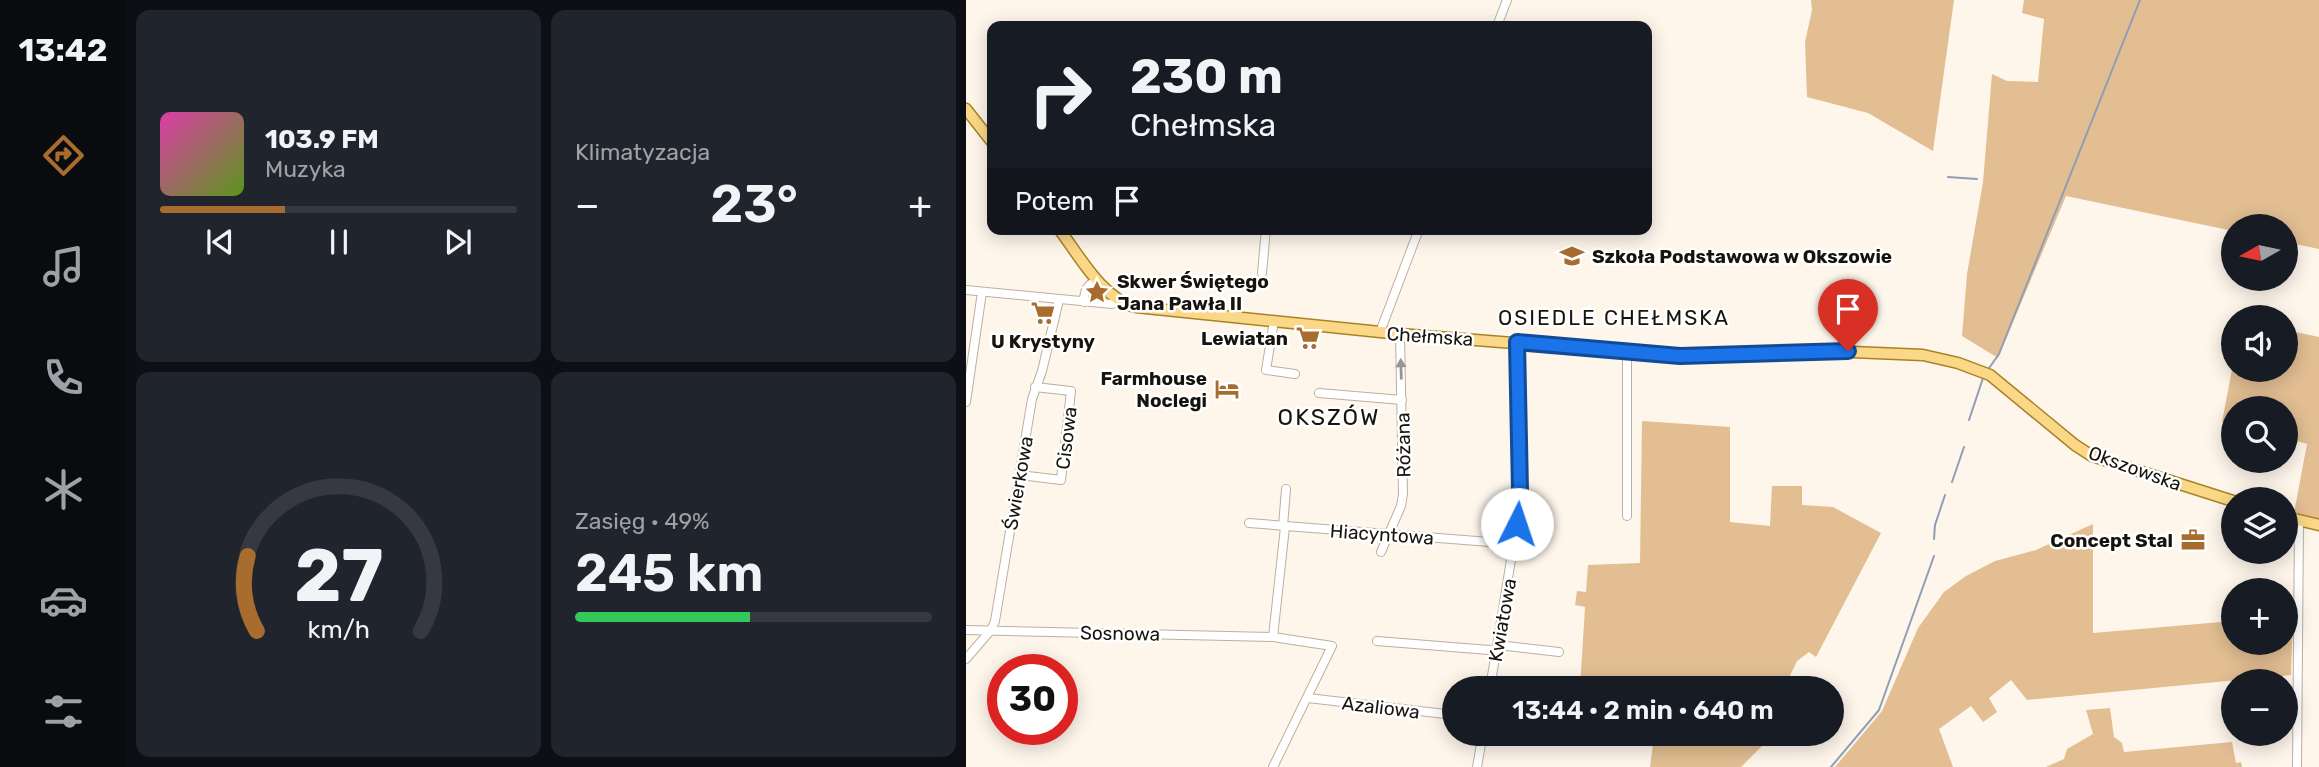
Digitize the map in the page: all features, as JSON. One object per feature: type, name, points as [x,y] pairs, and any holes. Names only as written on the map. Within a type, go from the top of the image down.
[{"type":"main road","points":[[966,109],[987,136]]},
{"type":"main road","points":[[1064,235],[1098,280],[1119,301]]},
{"type":"main road","name":"Chełmska","points":[[1119,301],[1136,307],[1380,332],[1627,352],[1688,356],[1829,351],[1892,352],[1923,355],[1984,373]]},
{"type":"main road","name":"Okszowska","points":[[1984,373],[2092,456],[2221,497]]},
{"type":"main road","points":[[2299,520],[2319,525]]},
{"type":"street","points":[[1499,21],[1507,0]]},
{"type":"street","points":[[1262,273],[1265,235]]},
{"type":"street","points":[[1380,332],[1417,235]]},
{"type":"street","points":[[1084,302],[1087,288],[1098,280]]},
{"type":"street","name":"Chełmska","points":[[966,290],[1084,302],[1112,304],[1119,301]]},
{"type":"street","points":[[966,402],[982,292]]},
{"type":"street","name":"Świerkowa","points":[[991,630],[1035,387],[1042,371],[1059,300]]},
{"type":"street","points":[[1273,321],[1266,370],[1295,374]]},
{"type":"street","name":"Różana","points":[[1381,552],[1403,494],[1400,334]]},
{"type":"street","name":"Kwiatowa","points":[[1492,676],[1520,505],[1517,342]]},
{"type":"street","points":[[1627,352],[1627,516]]},
{"type":"street","name":"Cisowa","points":[[1020,475],[1061,480],[1071,391],[1035,387]]},
{"type":"street","points":[[1319,393],[1402,400]]},
{"type":"street","points":[[1273,638],[1286,489]]},
{"type":"street","points":[[2297,767],[2299,520]]},
{"type":"street","name":"Hiacyntowa","points":[[1249,523],[1515,544]]},
{"type":"street","name":"Sosnowa","points":[[966,630],[1273,638],[1332,646],[1308,698]]},
{"type":"street","points":[[966,659],[991,630]]},
{"type":"street","points":[[1377,641],[1489,650],[1497,647],[1559,652]]},
{"type":"street","points":[[1273,767],[1308,698]]},
{"type":"street","name":"Azaliowa","points":[[1308,698],[1442,714]]},
{"type":"street","points":[[1477,767],[1481,746]]},
{"type":"shaded area","points":[[1811,0],[1954,0],[1933,151],[1868,113],[1807,97],[1805,42],[1812,10]]},
{"type":"shaded area","points":[[2024,0],[2319,0],[2319,249],[2298,245],[2298,214],[2221,214],[2221,228],[2066,196],[1998,358],[1962,336],[1967,274],[1983,182],[1992,74],[2007,81],[2038,82],[2044,19],[2022,13]]},
{"type":"shaded area","points":[[2298,333],[2319,337],[2319,519],[2298,514],[2298,492],[2307,444],[2298,441],[2298,396],[2227,396],[2230,382],[2298,382]]},
{"type":"shaded area","points":[[1642,421],[1730,427],[1730,522],[1770,526],[1772,486],[1802,486],[1802,505],[1833,507],[1881,533],[1816,657],[1809,652],[1797,661],[1790,676],[1581,676],[1585,607],[1575,605],[1577,591],[1586,592],[1588,565],[1640,563]]},
{"type":"shaded area","points":[[2093,524],[2093,633],[2221,622],[2221,655],[2292,655],[2291,669],[2221,669],[2221,682],[2027,700],[2011,680],[1989,698],[1997,712],[1983,722],[1971,706],[1939,729],[1953,767],[1835,767],[1882,711],[1918,628],[1944,592],[1966,576],[1995,561],[2036,550]]},
{"type":"shaded area","points":[[2110,708],[2114,737],[2122,743],[2124,752],[2221,743],[2221,746],[2233,746],[2236,763],[2241,762],[2242,767],[2046,767],[2064,759],[2067,749],[2093,734],[2086,710]]},
{"type":"shaded area","points":[[1653,746],[1762,746],[1741,767],[1650,767]]},
{"type":"waterway","points":[[1987,371],[1999,354],[2140,0]]},
{"type":"waterway","points":[[1948,177],[1977,179]]},
{"type":"waterway","points":[[1969,420],[1983,378]]},
{"type":"waterway","points":[[1952,482],[1964,447]]},
{"type":"waterway","points":[[1934,539],[1935,525],[1945,495]]},
{"type":"waterway","points":[[1831,767],[1879,710],[1934,556]]},
{"type":"place","name":"Szkoła Podstawowa w Okszowie","points":[[1572,256]]},
{"type":"place","name":"Skwer Świętego Jana Pawła II","points":[[1097,292]]},
{"type":"place","name":"U Krystyny","points":[[1043,313]]},
{"type":"place","name":"Lewiatan","points":[[1308,338]]},
{"type":"place","name":"Farmhouse Noclegi","points":[[1227,389]]},
{"type":"place","name":"Concept Stal","points":[[2193,540]]},
{"type":"district","name":"OSIEDLE CHEŁMSKA","points":[[1614,318]]},
{"type":"district","name":"OKSZÓW","points":[[1329,417]]},
{"type":"route","points":[[1517,524],[1520,505],[1517,342],[1680,356],[1848,351]]}]
